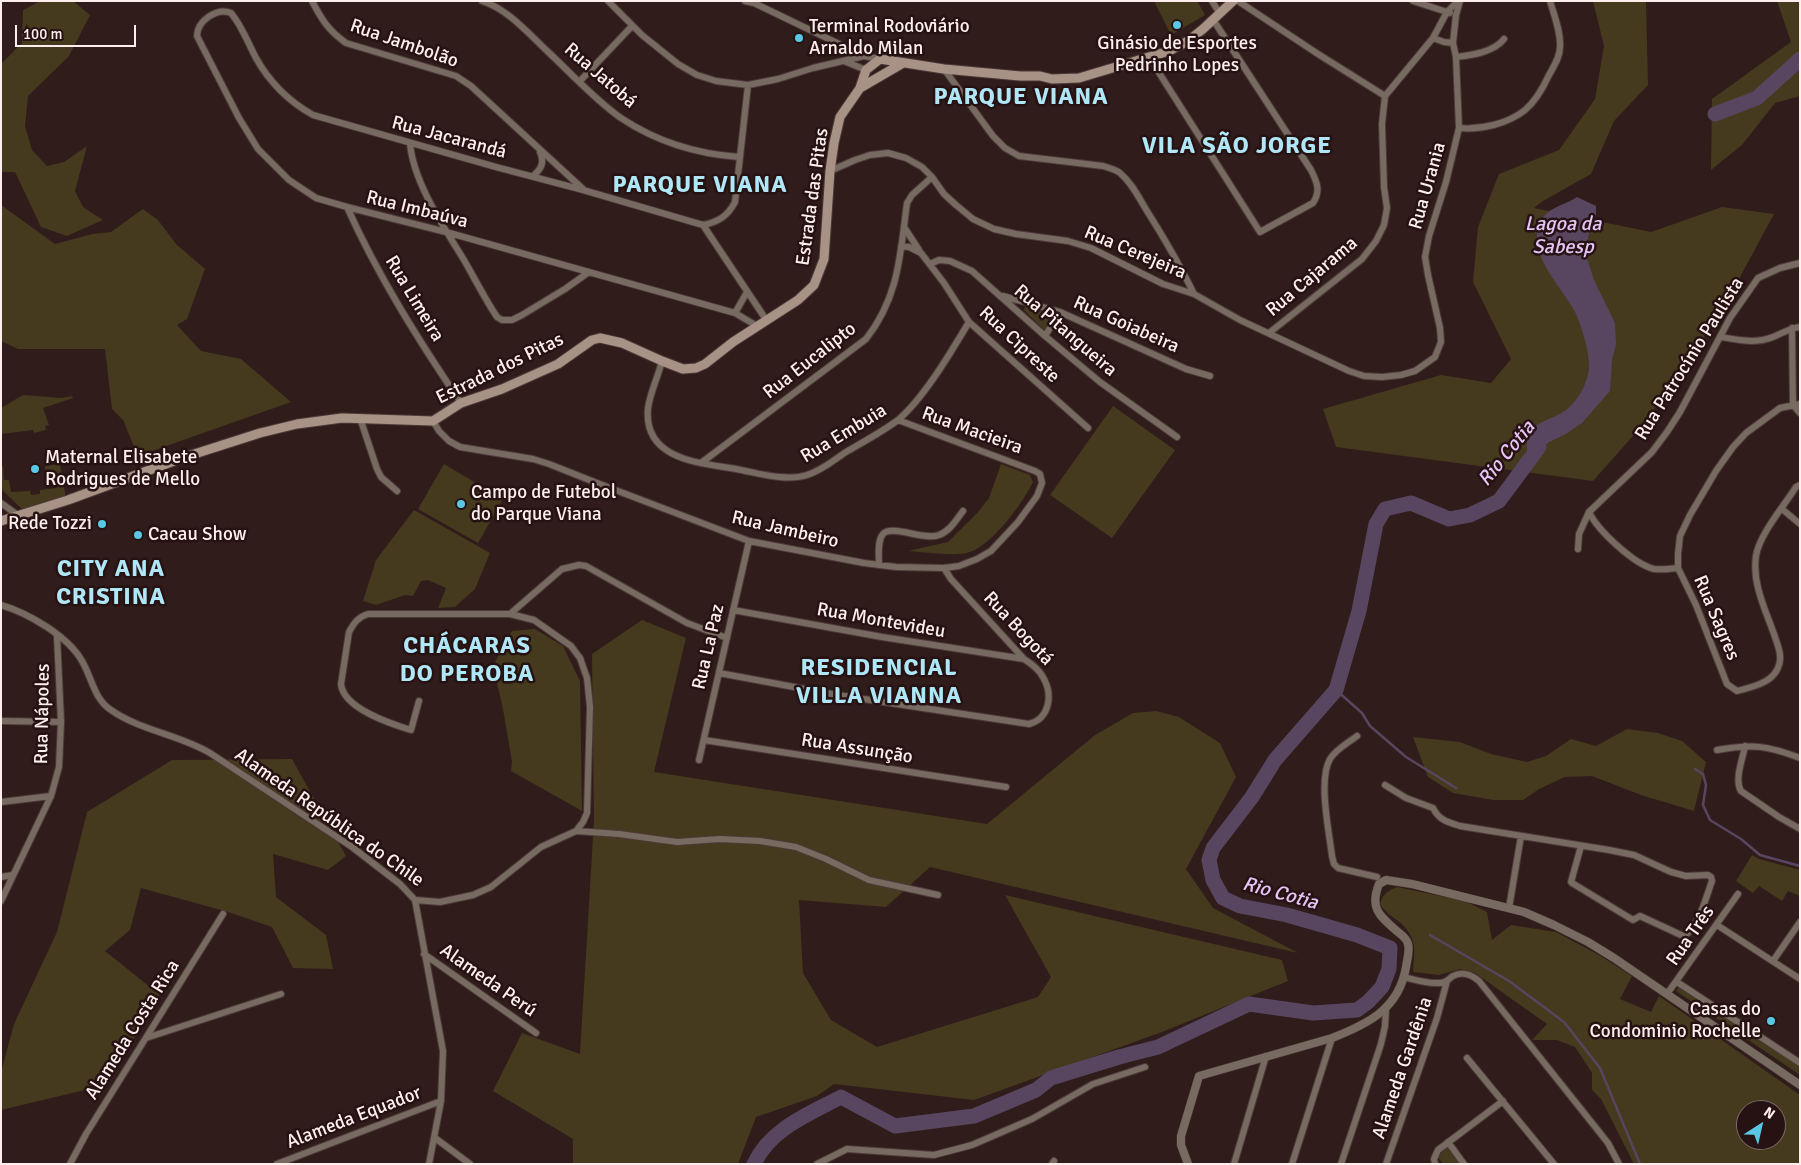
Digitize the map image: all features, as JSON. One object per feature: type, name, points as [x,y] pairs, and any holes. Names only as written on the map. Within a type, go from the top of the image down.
[{"type":"main road","points":[[866,70],[884,60],[1020,76],[1040,76],[1052,79],[1080,78],[1169,51],[1188,41],[1217,18],[1233,1]]},
{"type":"main road","points":[[866,70],[884,73],[887,69],[884,60]]},
{"type":"main road","name":"Estrada das Pitas","points":[[860,88],[904,63]]},
{"type":"main road","name":"Estrada das Pitas","points":[[662,361],[683,369],[696,368],[705,364],[756,326],[767,321],[808,292],[814,285],[824,259],[830,171],[840,117],[860,88],[866,70]]},
{"type":"main road","name":"Estrada dos Pitas","points":[[1,521],[68,500],[185,456],[260,433],[316,420],[360,418],[433,421],[461,403],[502,389],[546,370],[558,364],[586,343],[600,338],[622,343],[662,361]]},
{"type":"street","name":"Rua Jatobá","points":[[482,1],[492,5],[516,21],[580,82],[621,117],[660,139],[687,149],[739,157]]},
{"type":"street","points":[[608,1],[656,48],[697,75],[716,81],[748,85],[864,56]]},
{"type":"street","points":[[745,1],[754,3],[864,56],[884,60]]},
{"type":"street","points":[[754,3],[766,1]]},
{"type":"street","points":[[1149,57],[1260,232],[1313,203],[1318,196],[1318,188],[1311,170],[1217,18],[1212,1]]},
{"type":"street","points":[[1238,1],[1385,96],[1432,38],[1447,12],[1459,1]]},
{"type":"street","points":[[1413,1],[1456,15]]},
{"type":"street","name":"Rua Urania","points":[[1436,357],[1441,342],[1440,328],[1425,256],[1428,236],[1450,167],[1459,128],[1456,57],[1453,43],[1459,1]]},
{"type":"street","points":[[1459,128],[1485,127],[1514,117],[1533,102],[1552,70],[1560,49],[1550,1]]},
{"type":"street","name":"Rua Jambolão","points":[[313,2],[332,34],[346,43],[456,76],[471,86],[584,190]]},
{"type":"street","name":"Rua Imbaúva","points":[[234,17],[227,11],[222,11],[202,20],[197,30],[197,36],[239,118],[258,149],[289,180],[316,198],[446,232],[735,313],[756,326]]},
{"type":"street","name":"Rua Jacarandá","points":[[234,17],[273,84],[282,95],[313,116],[584,190],[703,225]]},
{"type":"street","points":[[580,82],[632,26]]},
{"type":"street","points":[[1432,38],[1453,43]]},
{"type":"street","points":[[1456,57],[1469,56],[1493,48],[1504,39]]},
{"type":"street","points":[[844,61],[866,70]]},
{"type":"street","points":[[944,68],[993,136],[1005,148],[1019,156],[1103,166],[1115,169],[1122,174],[1130,183],[1158,227],[1194,294]]},
{"type":"street","points":[[748,85],[735,202],[731,211],[719,221],[703,225],[767,321]]},
{"type":"street","name":"Rua Cajarama","points":[[1269,333],[1362,259],[1376,241],[1384,225],[1387,208],[1384,186],[1382,124],[1385,96]]},
{"type":"street","points":[[410,143],[412,162],[418,177],[446,232],[489,305],[502,320],[512,320],[522,315],[589,272]]},
{"type":"street","points":[[533,176],[542,166],[543,158],[539,149]]},
{"type":"street","name":"Rua Cerejeira","points":[[830,171],[870,155],[888,153],[906,158],[922,167],[944,194],[973,219],[994,229],[1068,241],[1091,248],[1164,284],[1194,294],[1240,320],[1340,367],[1364,376],[1401,375],[1415,371],[1436,357]]},
{"type":"street","name":"Rua Eucalipto","points":[[701,463],[866,340],[879,324],[894,284],[907,203],[912,195],[932,177]]},
{"type":"street","name":"Rua Limeira","points":[[347,207],[365,247],[435,364],[461,403]]},
{"type":"street","name":"Rua Cipreste","points":[[904,226],[969,322],[1088,428]]},
{"type":"street","points":[[901,246],[909,247],[921,253]]},
{"type":"street","name":"Rua Pitangueira","points":[[930,264],[939,260],[950,260],[972,271],[1100,382],[1177,437]]},
{"type":"street","name":"Rua Patrocínio Paulista","points":[[1578,549],[1579,534],[1589,512],[1657,446],[1680,412],[1730,318],[1758,278],[1780,268],[1800,264]]},
{"type":"street","points":[[735,313],[748,292]]},
{"type":"street","name":"Rua Goiabeira","points":[[1000,294],[1060,312],[1186,369],[1210,376]]},
{"type":"street","points":[[1045,336],[1060,312]]},
{"type":"street","name":"Rua Embuia","points":[[662,361],[648,408],[650,429],[656,441],[666,451],[681,458],[701,463],[795,477],[808,475],[898,420],[916,401],[946,360],[969,322]]},
{"type":"street","points":[[1721,337],[1758,341],[1772,338],[1796,328],[1796,404],[1800,412]]},
{"type":"street","points":[[1589,512],[1595,524],[1627,554],[1652,568],[1664,570],[1678,568],[1680,536],[1690,515],[1727,455],[1746,433],[1780,408],[1796,404]]},
{"type":"street","points":[[360,418],[381,477],[397,491]]},
{"type":"street","name":"Rua Macieira","points":[[898,420],[1035,471]]},
{"type":"street","name":"Rua Jambeiro","points":[[433,421],[448,441],[460,447],[532,459],[549,464],[749,541],[879,565],[944,568],[959,566],[992,551],[1028,510],[1041,488],[1042,479],[1040,474],[1035,471]]},
{"type":"street","points":[[1800,485],[1796,487],[1782,509],[1800,524]]},
{"type":"street","points":[[1,503],[19,516]]},
{"type":"street","name":"Rua Sagres","points":[[1678,568],[1730,688],[1737,690],[1758,685],[1769,679],[1777,671],[1780,663],[1778,648],[1761,599],[1754,570],[1756,554],[1763,537],[1782,509]]},
{"type":"street","points":[[879,565],[880,542],[883,534],[888,531],[936,536],[945,532],[963,510]]},
{"type":"street","name":"Rua La Paz","points":[[699,760],[749,541]]},
{"type":"street","points":[[510,614],[562,569],[579,565],[586,566],[687,623],[727,638]]},
{"type":"street","name":"Rua Bogotá","points":[[719,673],[837,695],[1029,724],[1036,722],[1043,717],[1048,708],[1049,697],[1044,679],[1035,666],[1024,659],[951,579],[944,568]]},
{"type":"street","name":"Alameda República do Chile","points":[[1,605],[14,609],[38,622],[73,647],[82,661],[99,699],[110,710],[166,735],[194,744],[210,753],[365,857],[400,884],[414,900],[440,902],[473,895],[492,887],[540,847],[576,831],[619,834],[677,842],[720,839],[760,841],[796,847],[869,880],[938,894]]},
{"type":"street","name":"Rua Montevideu","points":[[733,610],[882,637],[1024,659]]},
{"type":"street","points":[[419,701],[411,730],[381,720],[367,712],[341,691],[349,632],[356,620],[361,616],[368,614],[510,614],[534,620],[572,646],[580,658],[587,678],[590,706],[587,813],[576,831]]},
{"type":"street","name":"Rua Nápoles","points":[[1,901],[51,796],[59,767],[61,722],[57,636]]},
{"type":"street","points":[[1,721],[61,722]]},
{"type":"street","points":[[1357,736],[1336,752],[1326,768],[1324,789],[1332,856],[1334,864],[1338,868],[1377,876]]},
{"type":"street","name":"Rua Assunção","points":[[704,740],[1006,787]]},
{"type":"street","points":[[1745,746],[1739,788],[1779,817],[1800,829]]},
{"type":"street","points":[[1717,750],[1745,746],[1779,750],[1800,758]]},
{"type":"street","points":[[1385,785],[1406,798],[1433,808],[1437,817],[1446,822],[1460,826],[1581,846],[1634,855],[1671,872],[1686,876],[1706,874],[1710,876],[1712,881],[1701,912],[1688,932],[1684,936],[1640,916],[1633,920],[1572,883],[1581,846]]},
{"type":"street","points":[[1,802],[51,796]]},
{"type":"street","points":[[1509,908],[1520,836]]},
{"type":"street","points":[[1,877],[13,875]]},
{"type":"street","points":[[1188,1164],[1181,1145],[1181,1136],[1199,1076],[1332,1038],[1352,1030],[1386,1009],[1397,994],[1404,977],[1408,942],[1377,911],[1374,901],[1379,884],[1386,880],[1412,884],[1524,912],[1588,942],[1800,1085]]},
{"type":"street","name":"Rua Três","points":[[1667,994],[1738,894]]},
{"type":"street","points":[[414,900],[443,1051],[441,1101],[429,1164]]},
{"type":"street","name":"Alameda Costa Rica","points":[[70,1164],[86,1134],[223,914]]},
{"type":"street","points":[[1773,961],[1800,922]]},
{"type":"street","points":[[1717,925],[1800,979]]},
{"type":"street","name":"Alameda Perú","points":[[424,954],[536,1033]]},
{"type":"street","points":[[1404,977],[1441,983],[1448,981],[1451,976],[1467,974],[1484,985],[1608,1143],[1620,1164]]},
{"type":"street","name":"Alameda Gardênia","points":[[1386,1164],[1448,981]]},
{"type":"street","points":[[1677,982],[1800,1063]]},
{"type":"street","points":[[146,1038],[281,994]]},
{"type":"street","points":[[1341,1164],[1381,1044],[1386,1009]]},
{"type":"street","points":[[1292,1164],[1332,1038]]},
{"type":"street","points":[[1234,1164],[1266,1056]]},
{"type":"street","points":[[1467,1058],[1554,1164]]},
{"type":"street","points":[[818,1164],[847,1149],[934,1154],[972,1145],[1032,1119],[1093,1084],[1145,1067]]},
{"type":"street","name":"Alameda Equador","points":[[277,1164],[441,1101]]},
{"type":"street","points":[[1435,1164],[1436,1153],[1503,1101]]},
{"type":"street","points":[[435,1138],[470,1164]]},
{"type":"street","points":[[1448,1142],[1464,1164]]},
{"type":"shaded area","points":[[40,1],[73,1],[90,15],[69,56],[28,96],[25,126],[32,150],[47,166],[64,162],[87,146],[75,191],[83,207],[103,220],[67,236],[41,227],[15,172],[1,172],[1,64],[22,43],[23,10]]},
{"type":"shaded area","name":"Ginásio de Esportes Pedrinho Lopes","points":[[1154,1],[1197,1],[1205,15],[1171,35]]},
{"type":"shaded area","points":[[1593,1],[1646,1],[1648,85],[1614,121],[1591,174],[1534,208],[1651,232],[1722,207],[1774,214],[1718,318],[1648,419],[1593,481],[1336,447],[1323,409],[1441,375],[1491,383],[1511,359],[1473,282],[1478,227],[1499,174],[1559,150],[1595,99],[1604,46]]},
{"type":"shaded area","points":[[1777,1],[1800,1],[1800,96],[1775,103],[1742,145],[1711,170],[1712,99],[1791,42]]},
{"type":"shaded area","points":[[1,205],[55,244],[92,234],[111,232],[143,209],[158,220],[176,244],[205,269],[187,319],[177,325],[201,351],[241,359],[291,402],[138,456],[123,420],[112,409],[105,349],[18,349],[1,341]]},
{"type":"shaded area","points":[[1027,306],[1050,314],[1052,317],[1045,329],[1024,310]]},
{"type":"shaded area","points":[[23,395],[62,398],[72,396],[73,398],[43,408],[49,425],[45,426],[46,430],[34,433],[33,430],[1,434],[1,408]]},
{"type":"shaded area","points":[[1113,406],[1175,450],[1112,538],[1050,495]]},
{"type":"shaded area","points":[[60,464],[66,499],[23,510],[1,489],[1,467],[3,466],[4,480],[9,480],[11,492],[30,491],[31,495],[40,494],[40,490],[57,488],[55,470],[45,471],[45,466]]},
{"type":"shaded area","name":"Campo de Futebol do Parque Viana","points":[[444,464],[503,499],[478,543],[418,509]]},
{"type":"shaded area","points":[[1001,464],[1030,475],[1033,482],[1014,512],[988,541],[979,548],[964,553],[948,554],[908,551],[948,542],[989,498]]},
{"type":"shaded area","points":[[414,510],[490,553],[475,589],[455,607],[438,608],[446,588],[428,580],[421,581],[413,596],[405,595],[376,605],[363,601],[376,560]]},
{"type":"shaded area","points":[[642,620],[686,638],[654,772],[987,824],[1095,735],[1133,713],[1156,711],[1179,717],[1220,743],[1236,777],[1186,869],[1213,908],[1298,953],[930,867],[886,907],[799,900],[803,973],[831,1020],[877,1047],[1038,997],[1051,977],[1005,895],[1282,960],[1288,981],[1162,1032],[974,1100],[834,1084],[817,1096],[756,1117],[738,1164],[573,1164],[573,1139],[493,1091],[522,1033],[580,1054],[594,820],[592,654]]},
{"type":"shaded area","points":[[535,629],[563,646],[580,681],[582,811],[511,771],[512,762],[503,709],[493,666],[512,631]]},
{"type":"shaded area","points":[[1627,729],[1658,733],[1682,741],[1706,762],[1694,811],[1641,795],[1592,776],[1565,777],[1539,789],[1523,800],[1493,800],[1453,793],[1428,777],[1413,737],[1460,742],[1491,754],[1527,762],[1546,756],[1571,739],[1596,746]]},
{"type":"shaded area","points":[[292,759],[346,856],[328,870],[273,854],[276,897],[326,935],[333,969],[293,968],[272,927],[228,912],[141,888],[130,930],[105,951],[160,995],[106,1085],[1,1110],[1,1072],[14,1024],[57,932],[87,812],[172,760]]},
{"type":"shaded area","points":[[1752,855],[1759,859],[1800,870],[1800,896],[1788,891],[1782,901],[1759,886],[1753,893],[1736,881]]},
{"type":"shaded area","points":[[1397,887],[1465,901],[1487,912],[1492,940],[1511,925],[1556,932],[1599,955],[1632,976],[1620,999],[1651,1012],[1659,996],[1800,1095],[1800,1164],[1634,1164],[1601,1099],[1592,1090],[1592,1073],[1575,1047],[1557,1040],[1532,1040],[1547,1024],[1475,973],[1460,969],[1439,975],[1413,972],[1414,949],[1411,937],[1404,926],[1385,911],[1380,904],[1384,895]]},
{"type":"shaded area","points":[[1680,986],[1800,1066],[1800,1075],[1676,991]]},
{"type":"shaded area","points":[[1447,1147],[1460,1164],[1443,1164],[1438,1157]]},
{"type":"water","name":"Lagoa da Sabesp","points":[[1577,197],[1596,206],[1596,214],[1585,252],[1594,280],[1615,323],[1616,344],[1612,360],[1610,391],[1582,423],[1549,442],[1528,461],[1527,438],[1529,433],[1536,426],[1571,406],[1580,394],[1588,374],[1588,354],[1580,323],[1546,266],[1540,254],[1537,241],[1538,228],[1544,216],[1551,210]]},
{"type":"waterway","name":"Rio Cotia","points":[[1715,114],[1757,98],[1800,59]]},
{"type":"waterway","name":"Rio Cotia","points":[[754,1164],[761,1152],[780,1132],[804,1116],[841,1097],[895,1126],[974,1116],[1036,1090],[1051,1078],[1158,1047],[1249,1004],[1313,1013],[1357,1010],[1368,1002],[1382,987],[1389,969],[1390,948],[1357,935],[1287,915],[1240,906],[1223,898],[1213,880],[1209,860],[1213,848],[1252,797],[1275,760],[1336,690],[1359,611],[1376,524],[1385,509],[1411,503],[1449,519],[1470,515],[1499,501],[1539,447]]},
{"type":"waterway","points":[[1336,690],[1362,713],[1370,726],[1406,757],[1456,788]]},
{"type":"waterway","points":[[1695,769],[1703,774],[1706,785],[1703,805],[1710,820],[1741,839],[1760,855],[1800,866]]},
{"type":"waterway","points":[[1430,935],[1509,981],[1564,1022],[1600,1068],[1640,1164]]},
{"type":"place","name":"Ginásio de Esportes Pedrinho Lopes","points":[[1177,25]]},
{"type":"place","name":"Terminal Rodoviário Arnaldo Milan","points":[[799,38]]},
{"type":"place","name":"Maternal Elisabete Rodrigues de Mello","points":[[35,469]]},
{"type":"place","name":"Campo de Futebol do Parque Viana","points":[[461,504]]},
{"type":"place","name":"Rede Tozzi","points":[[102,524]]},
{"type":"place","name":"Cacau Show","points":[[138,535]]},
{"type":"place","name":"Casas do Condominio Rochelle","points":[[1771,1021]]},
{"type":"district","name":"PARQUE VIANA","points":[[1021,98]]},
{"type":"district","name":"VILA SÃO JORGE","points":[[1237,147]]},
{"type":"district","name":"PARQUE VIANA","points":[[700,186]]},
{"type":"district","name":"CITY ANA CRISTINA","points":[[111,584]]},
{"type":"district","name":"CHÁCARAS DO PEROBA","points":[[467,661]]},
{"type":"district","name":"RESIDENCIAL VILLA VIANNA","points":[[879,683]]}]
